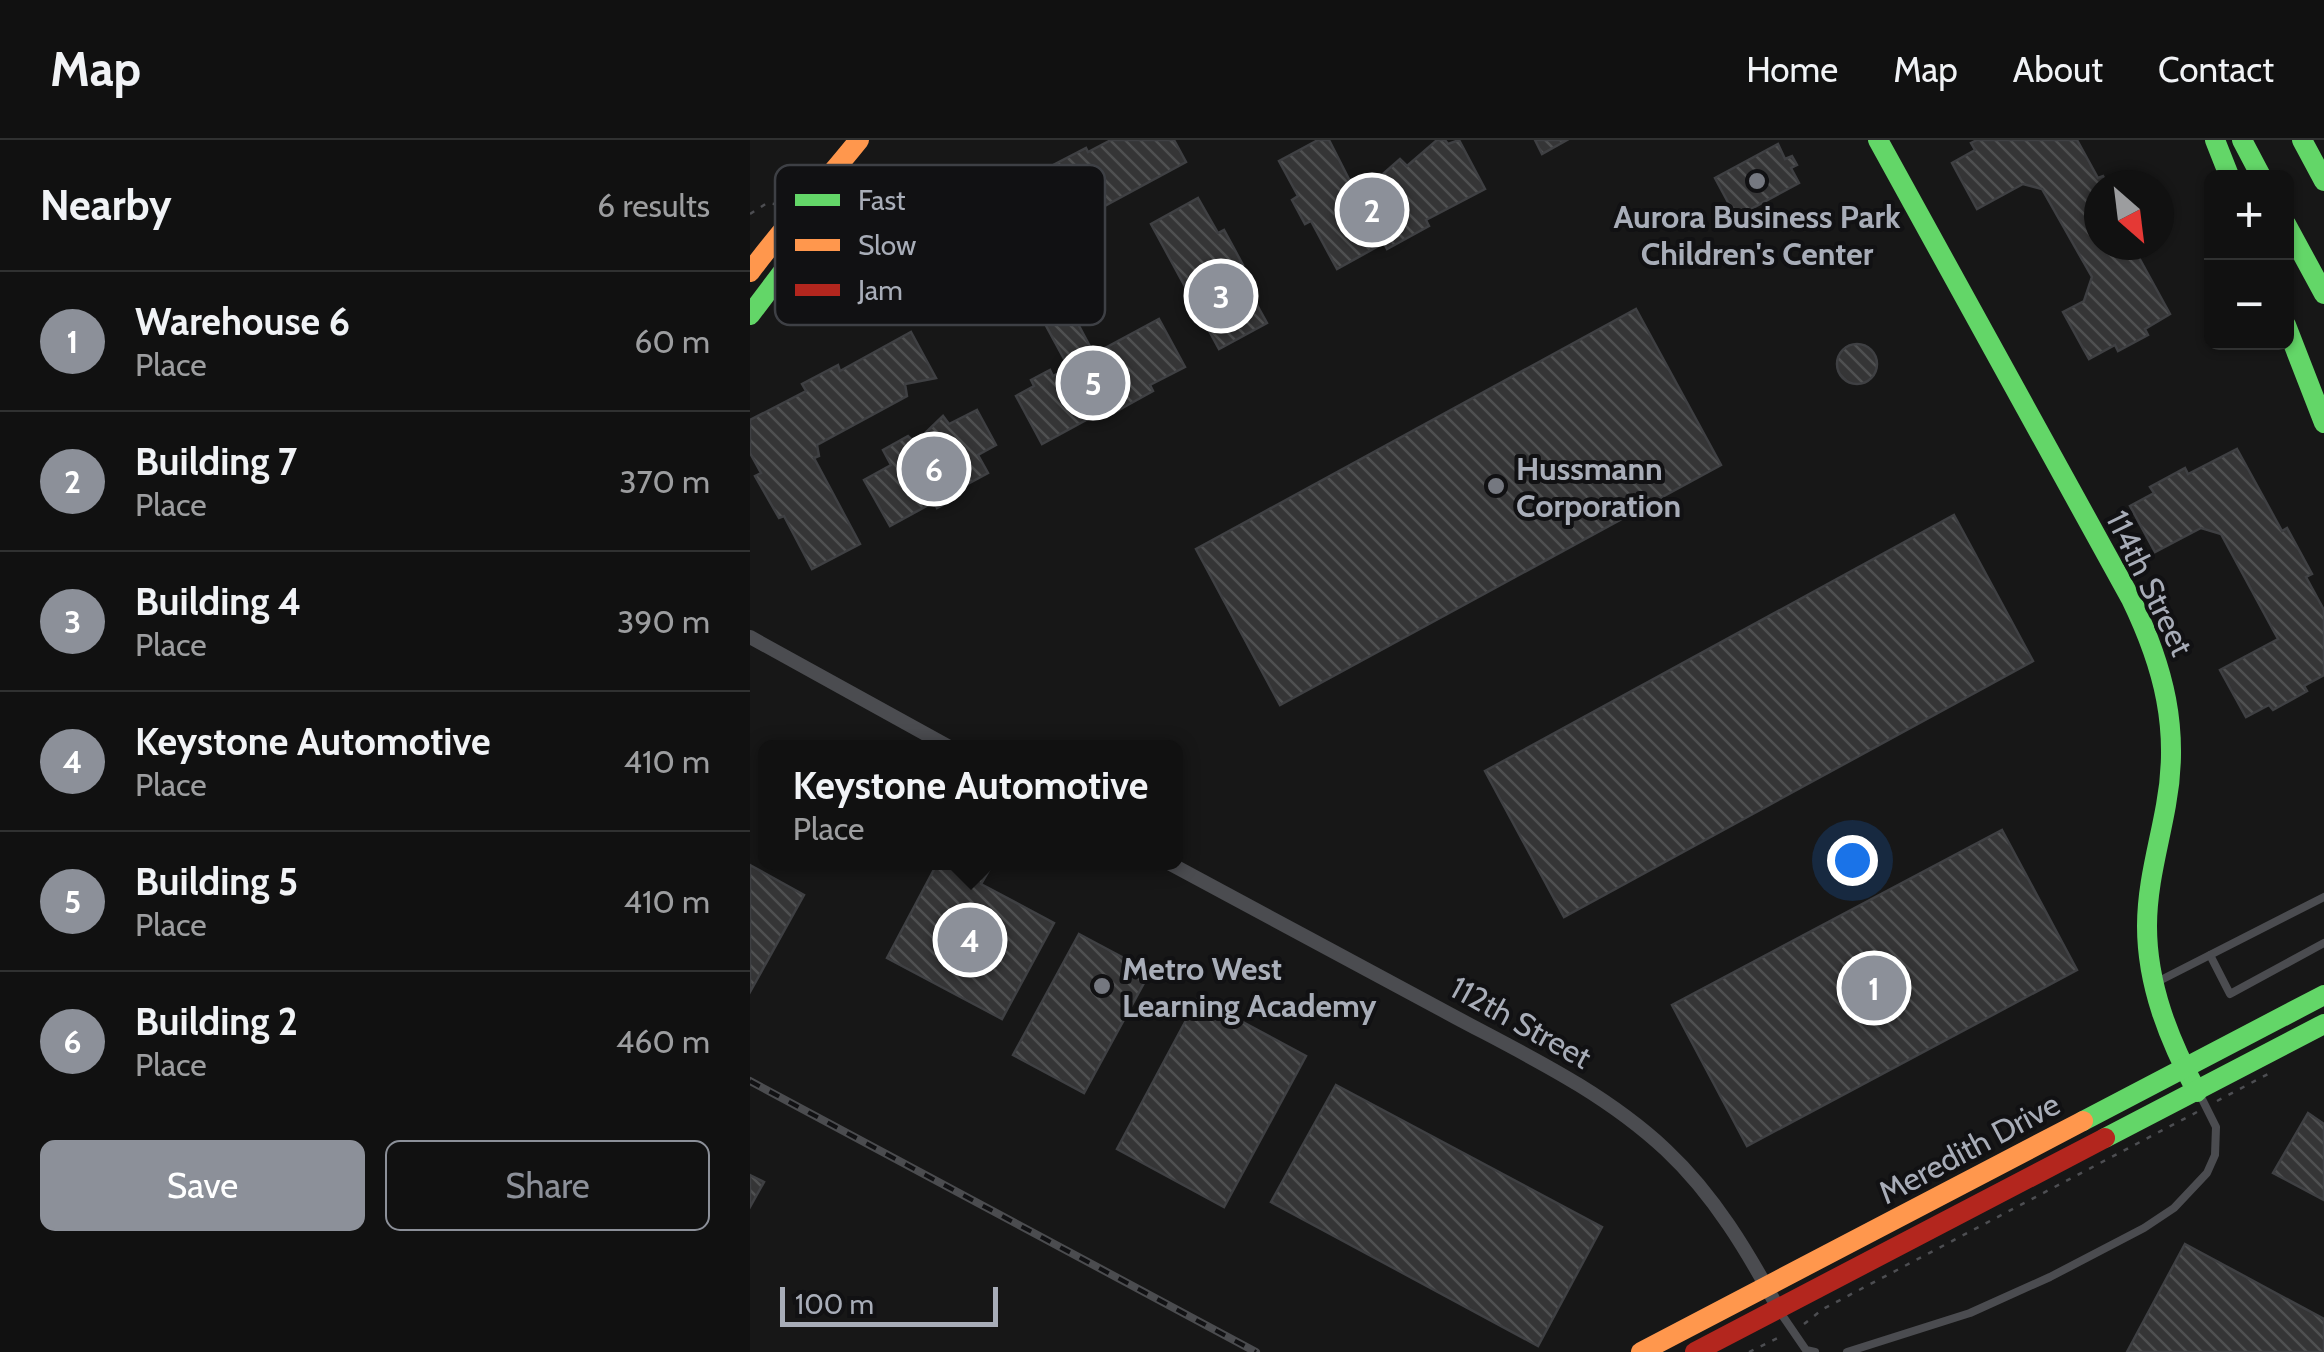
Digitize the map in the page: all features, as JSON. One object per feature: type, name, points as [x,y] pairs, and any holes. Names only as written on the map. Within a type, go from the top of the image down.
[{"type":"main road","points":[[840,165],[859,140]]},
{"type":"main road","name":"114th Street","points":[[1878,140],[2131,600],[2163,669],[2172,762],[2148,892],[2148,961],[2184,1069],[2202,1099]]},
{"type":"main road","points":[[2215,140],[2227,170]]},
{"type":"main road","points":[[2242,140],[2258,170]]},
{"type":"main road","points":[[2302,140],[2324,181]]},
{"type":"main road","points":[[2294,239],[2324,294]]},
{"type":"main road","points":[[750,272],[775,240]]},
{"type":"main road","points":[[750,315],[775,282]]},
{"type":"main road","points":[[2294,346],[2324,423]]},
{"type":"main road","name":"Meredith Drive","points":[[1641,1352],[2324,994]]},
{"type":"main road","name":"Meredith Drive","points":[[1696,1352],[2202,1099],[2324,1024]]},
{"type":"street","points":[[750,637],[937,740]]},
{"type":"street","name":"112th Street","points":[[1182,870],[1566,1077],[1631,1119],[1701,1187],[1730,1226],[1779,1310]]},
{"type":"lane","points":[[2154,984],[2324,896]]},
{"type":"lane","points":[[2313,902],[2319,914]]},
{"type":"lane","points":[[2296,911],[2303,923]]},
{"type":"lane","points":[[2282,918],[2288,931]]},
{"type":"lane","points":[[2266,927],[2272,940]]},
{"type":"lane","points":[[2250,935],[2256,947]]},
{"type":"lane","points":[[2210,955],[2230,994],[2320,945],[2310,936]]},
{"type":"lane","points":[[2234,942],[2241,956]]},
{"type":"lane","points":[[2294,944],[2301,956]]},
{"type":"lane","points":[[2279,952],[2286,964]]},
{"type":"lane","points":[[2264,961],[2270,972]]},
{"type":"lane","points":[[2249,969],[2255,981]]},
{"type":"lane","points":[[1847,1352],[1982,1308],[2128,1236],[2174,1208],[2208,1173],[2215,1155],[2216,1128],[2202,1099]]},
{"type":"lane","points":[[1779,1310],[1806,1350],[1815,1352]]},
{"type":"path","points":[[750,214],[767,202],[775,204]]},
{"type":"path","points":[[1749,1352],[2202,1099],[2278,1068]]},
{"type":"building","points":[[1111,140],[1174,140],[1186,162],[1105,206],[1105,165],[1053,165],[1086,148],[1088,152]]},
{"type":"building","points":[[1318,140],[1329,140],[1352,185],[1359,181],[1366,189],[1400,159],[1407,166],[1437,140],[1448,144],[1459,140],[1485,189],[1426,220],[1429,226],[1387,249],[1384,243],[1337,269],[1311,221],[1305,224],[1292,200],[1298,196],[1279,161]]},
{"type":"building","points":[[1535,140],[1567,140],[1542,154]]},
{"type":"building","points":[[2077,140],[2094,170],[2084,170],[2084,260],[2140,260],[2170,314],[2145,329],[2148,335],[2118,351],[2115,345],[2089,359],[2063,312],[2084,301],[2092,277],[2042,189],[2023,184],[1977,209],[1952,163],[1975,150],[1971,143]]},
{"type":"building","name":"Aurora Business Park Children's Center","points":[[1778,144],[1785,159],[1792,156],[1797,165],[1791,168],[1799,183],[1736,217],[1715,178]]},
{"type":"building","points":[[1198,198],[1218,233],[1224,230],[1243,265],[1237,269],[1267,323],[1219,349],[1151,224]]},
{"type":"building","name":"Hussmann Corporation","points":[[1636,309],[1721,465],[1280,705],[1196,549]]},
{"type":"building","points":[[1159,319],[1185,367],[1150,385],[1153,391],[1115,412],[1112,406],[1042,444],[1016,396],[1034,386],[1031,380],[1050,370],[1053,376]]},
{"type":"building","points":[[1046,325],[1079,325],[1094,354],[1069,368]]},
{"type":"building","points":[[911,332],[936,378],[905,384],[907,396],[817,445],[819,456],[814,458],[860,544],[812,569],[784,516],[779,518],[755,476],[761,473],[750,453],[750,420],[806,391],[802,384],[838,365],[840,371]]},
{"type":"building","points":[[1857,344],[1871,350],[1877,364],[1871,378],[1857,384],[1843,378],[1837,364],[1843,350]]},
{"type":"building","points":[[977,410],[996,445],[978,455],[988,473],[953,492],[956,498],[937,508],[934,502],[890,526],[864,480],[891,465],[883,450],[908,436],[915,443],[943,416],[949,424]]},
{"type":"building","points":[[2237,449],[2282,531],[2287,528],[2312,574],[2306,577],[2324,610],[2324,675],[2304,686],[2307,691],[2273,710],[2269,705],[2246,717],[2220,670],[2278,639],[2221,534],[2201,528],[2155,552],[2130,506],[2154,493],[2150,487],[2185,468],[2188,474]]},
{"type":"building","points":[[1954,515],[2033,661],[1564,917],[1485,771]]},
{"type":"building","points":[[2002,830],[2077,970],[1747,1146],[1672,1005]]},
{"type":"building","points":[[750,865],[804,895],[750,992]]},
{"type":"building","points":[[934,870],[989,870],[981,884],[1054,923],[1002,1019],[887,958]]},
{"type":"building","points":[[1079,934],[1150,972],[1084,1093],[1013,1055]]},
{"type":"building","points":[[1198,998],[1306,1056],[1224,1207],[1117,1149]]},
{"type":"building","points":[[1336,1085],[1602,1227],[1538,1346],[1271,1202]]},
{"type":"building","points":[[2308,1113],[2324,1124],[2324,1200],[2273,1173]]},
{"type":"building","points":[[750,1175],[764,1182],[750,1207]]},
{"type":"building","points":[[2185,1244],[2324,1319],[2324,1352],[2127,1352]]},
{"type":"railway","points":[[750,1081],[1256,1352]]},
{"type":"traffic: fast","points":[[1878,140],[2131,599],[2152,649],[2166,699],[2171,751],[2166,805],[2149,895],[2148,948],[2162,1012],[2197,1092]]},
{"type":"traffic: fast","points":[[2215,140],[2227,170]]},
{"type":"traffic: fast","points":[[2242,140],[2258,170]]},
{"type":"traffic: fast","points":[[2302,140],[2324,181]]},
{"type":"traffic: fast","points":[[2294,239],[2324,294]]},
{"type":"traffic: fast","points":[[750,315],[775,282]]},
{"type":"traffic: fast","points":[[2294,346],[2324,423]]},
{"type":"traffic: fast","points":[[2083,1121],[2324,995]]},
{"type":"traffic: fast","points":[[2105,1138],[2324,1024]]},
{"type":"traffic: slow","points":[[838,165],[859,140]]},
{"type":"traffic: slow","points":[[750,272],[775,239]]},
{"type":"traffic: slow","points":[[1641,1352],[2083,1121]]},
{"type":"traffic: jam","points":[[1695,1352],[2105,1138]]},
{"type":"place","name":"Aurora Business Park Children's Center","points":[[1757,181]]},
{"type":"place","name":"Building 7","points":[[1372,210]]},
{"type":"place","name":"Building 4","points":[[1221,296]]},
{"type":"place","name":"Building 5","points":[[1093,383]]},
{"type":"place","name":"Building 2","points":[[934,469]]},
{"type":"place","name":"Hussmann Corporation","points":[[1496,486]]},
{"type":"place","name":"Keystone Automotive","points":[[970,940]]},
{"type":"place","name":"Metro West Learning Academy","points":[[1102,986]]},
{"type":"place","name":"Warehouse 6","points":[[1874,988]]}]
